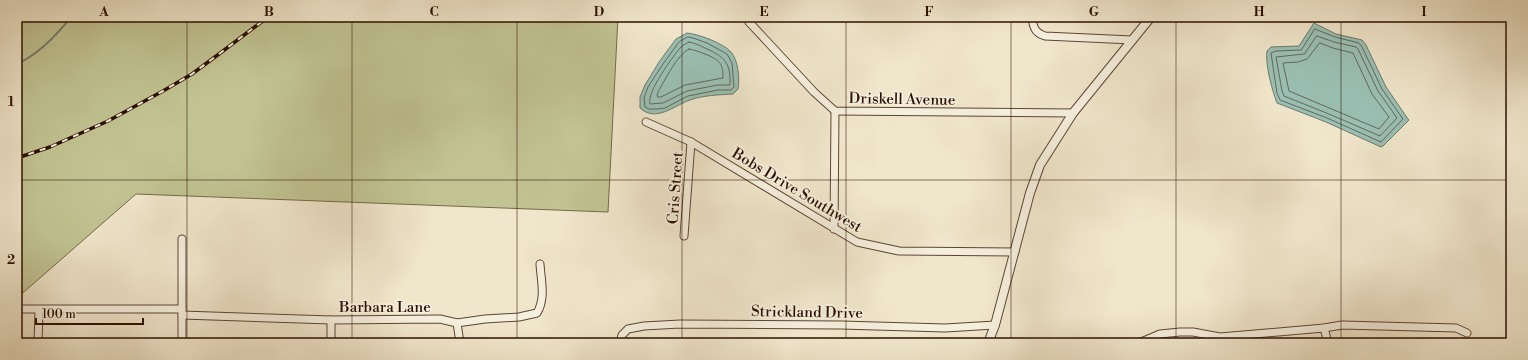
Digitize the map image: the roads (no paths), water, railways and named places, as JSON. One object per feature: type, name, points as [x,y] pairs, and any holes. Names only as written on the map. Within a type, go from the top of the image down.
[{"type":"street","name":"Driskell Avenue","points":[[747,17],[749,22],[804,82],[835,111],[1073,113]]},
{"type":"street","points":[[1032,17],[1036,31],[1039,35],[1132,40]]},
{"type":"street","points":[[988,343],[996,325],[1030,193],[1040,165],[1073,113],[1151,17]]},
{"type":"street","points":[[834,229],[835,111]]},
{"type":"street","name":"Bobs Drive Southwest","points":[[646,122],[691,142],[857,242],[899,251],[1015,252]]},
{"type":"street","name":"Cris Street","points":[[684,236],[691,142]]},
{"type":"street","points":[[182,238],[182,343]]},
{"type":"street","name":"Barbara Lane","points":[[17,309],[182,312],[331,320],[440,319],[457,323],[485,319],[519,318],[531,316],[537,312],[541,306],[543,298],[540,264]]},
{"type":"street","points":[[38,343],[39,310]]},
{"type":"street","points":[[331,320],[331,343]]},
{"type":"street","points":[[457,323],[460,343]]},
{"type":"street","name":"Strickland Drive","points":[[620,343],[622,335],[628,329],[644,326],[680,324],[841,325],[945,328],[996,325]]},
{"type":"street","points":[[1139,343],[1160,334],[1180,332],[1192,332],[1220,337],[1324,328],[1342,325],[1456,328],[1466,333]]},
{"type":"street","points":[[1324,328],[1328,343]]},
{"type":"water","points":[[1314,23],[1336,34],[1362,40],[1366,45],[1386,87],[1409,120],[1383,146],[1381,147],[1326,122],[1277,103],[1268,70],[1267,51],[1271,47],[1299,46]]},
{"type":"water","points":[[687,33],[697,35],[722,45],[731,52],[738,69],[738,89],[733,94],[695,98],[665,112],[652,114],[646,112],[640,108],[640,97],[645,85],[659,62],[676,39]]},
{"type":"waterway","points":[[17,64],[33,55],[47,44],[71,17]]},
{"type":"railway","points":[[17,158],[50,147],[108,121],[163,91],[192,74],[268,17]]}]
